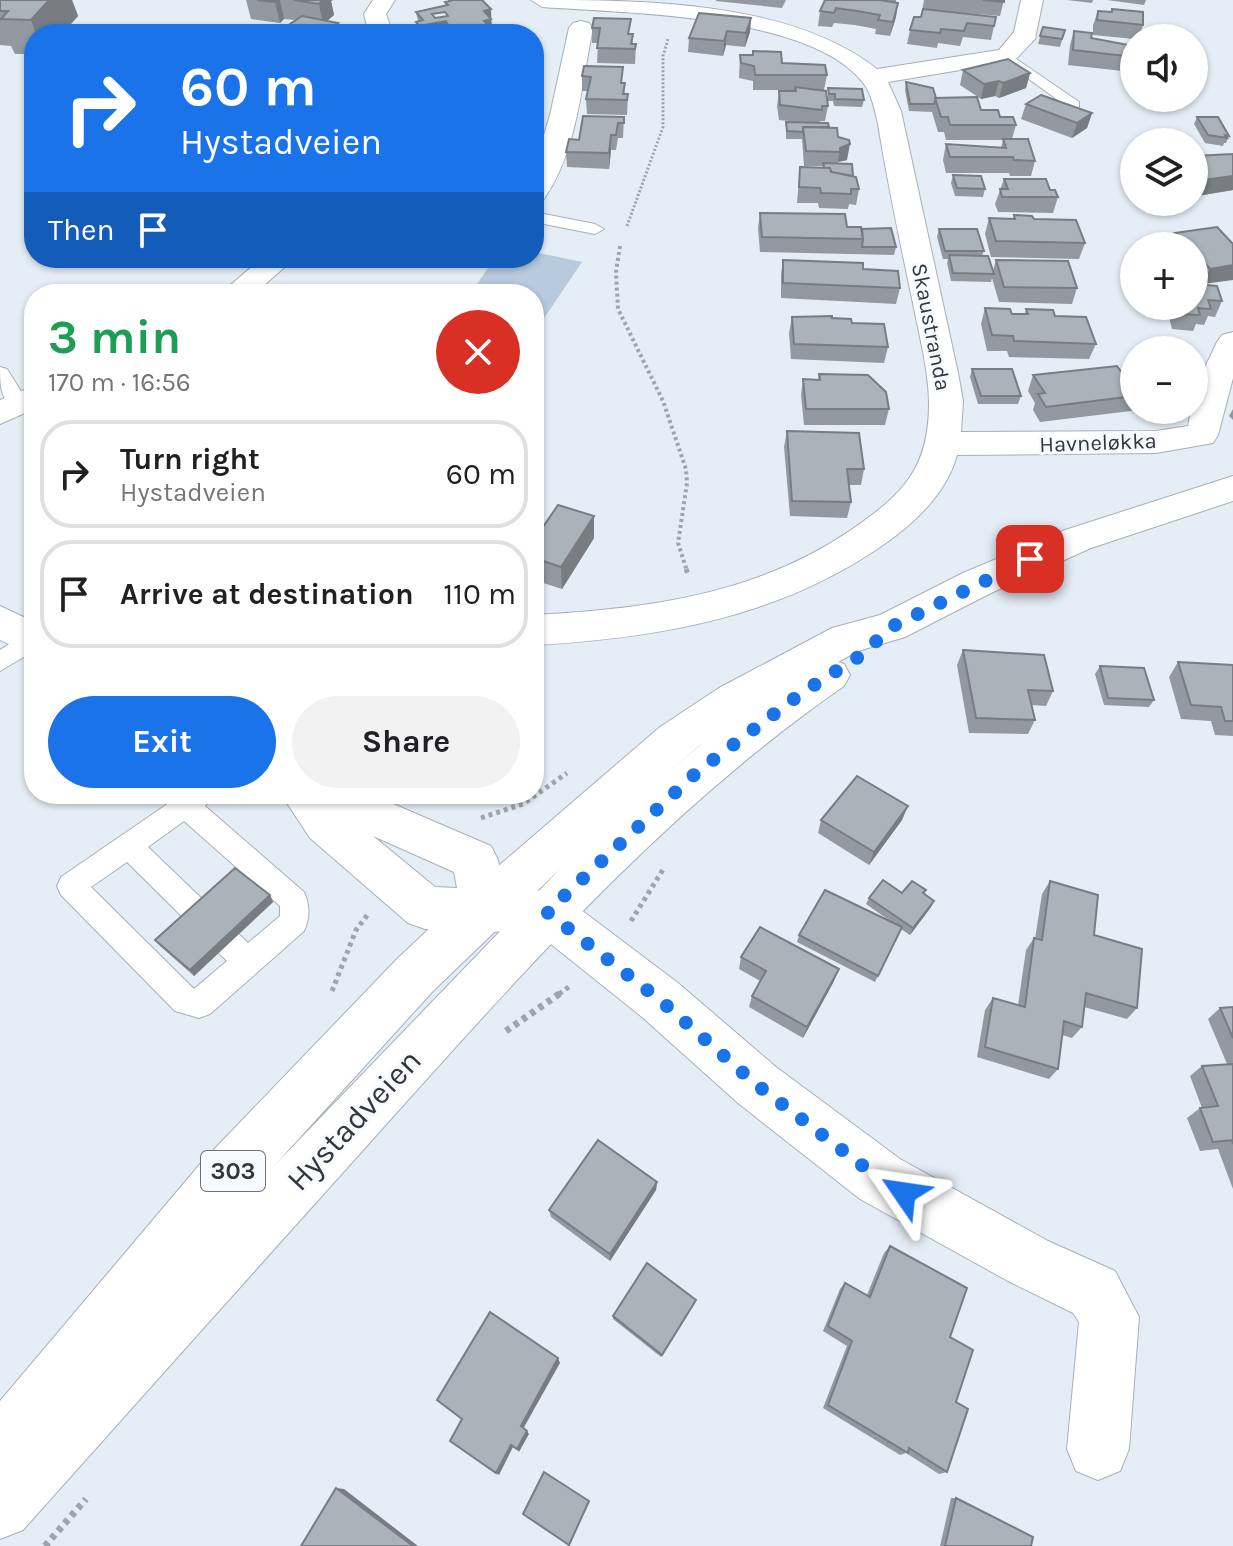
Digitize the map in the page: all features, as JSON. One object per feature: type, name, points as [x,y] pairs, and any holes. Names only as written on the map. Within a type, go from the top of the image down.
[{"type":"street","points":[[378,24],[375,14],[384,0]]},
{"type":"street","points":[[542,0],[742,20],[798,20],[872,77],[1006,56],[1023,43],[1027,35],[1032,0]]},
{"type":"street","points":[[544,178],[551,160],[581,28]]},
{"type":"street","name":"Skaustranda","points":[[544,629],[647,622],[704,610],[778,588],[858,546],[899,513],[930,478],[944,443],[946,401],[941,364],[889,124],[872,77]]},
{"type":"street","points":[[248,284],[268,268]]},
{"type":"street","name":"Havneløkka","points":[[944,443],[1156,442],[1201,435],[1212,388],[1233,342]]},
{"type":"street","name":"Hystadveien","points":[[0,1449],[221,1183],[415,975],[484,908],[675,739],[734,700],[846,639],[891,627],[990,577],[1078,539],[1233,488]]},
{"type":"street","points":[[0,621],[24,635]]},
{"type":"street","name":"Hystadveien","points":[[0,1507],[547,912],[696,773],[803,692],[863,654],[891,627]]},
{"type":"street","points":[[311,804],[326,824],[425,908],[547,912],[660,1000],[757,1085],[880,1179],[1028,1261],[1094,1292],[1109,1317],[1098,1449]]},
{"type":"street","points":[[347,804],[475,860],[484,908]]},
{"type":"lane","points":[[1006,56],[1074,105]]},
{"type":"lane","points":[[544,219],[595,229]]},
{"type":"lane","points":[[0,373],[18,404]]},
{"type":"lane","points":[[0,662],[24,647]]},
{"type":"lane","points":[[190,804],[71,886],[186,1001],[199,1004],[294,922],[294,901],[197,804]]},
{"type":"lane","points":[[129,846],[248,962]]},
{"type":"path","points":[[624,231],[663,127],[663,56],[677,12]]},
{"type":"path","points":[[620,246],[614,298],[618,315],[660,394],[686,469],[687,483],[678,543],[704,610]]},
{"type":"path","points":[[604,957],[620,938],[666,865]]},
{"type":"shaded area","points":[[544,254],[582,262],[544,318],[544,284],[477,284],[488,268],[544,268]]},
{"type":"building","points":[[0,0],[49,0],[31,20],[1,19],[8,11],[0,11]]},
{"type":"building","points":[[294,0],[323,0],[319,4]]},
{"type":"building","points":[[482,0],[491,9],[484,11],[491,19],[484,21],[487,24],[416,22],[423,20],[416,12],[448,5],[445,2]],"holes":[[[445,12],[448,16],[435,18],[432,14]]]},
{"type":"building","points":[[825,0],[898,3],[893,22],[878,20],[880,15],[857,11],[836,8],[834,13],[820,11]]},
{"type":"building","points":[[923,9],[996,17],[994,26],[967,23],[964,31],[941,29],[940,33],[910,30],[914,17],[921,17]]},
{"type":"building","points":[[1112,9],[1143,12],[1143,24],[1097,20],[1098,11],[1112,12]]},
{"type":"building","points":[[699,13],[751,18],[746,33],[727,31],[724,41],[689,38]]},
{"type":"building","points":[[302,16],[338,23],[337,24],[290,24]]},
{"type":"building","points":[[594,18],[631,19],[628,34],[633,34],[631,44],[636,44],[635,49],[597,48],[600,28],[592,28]]},
{"type":"building","points":[[1043,27],[1065,30],[1062,39],[1040,36]]},
{"type":"building","points":[[1074,31],[1092,33],[1091,38],[1120,43],[1120,55],[1073,50]]},
{"type":"building","points":[[753,51],[781,52],[782,63],[825,65],[827,75],[755,75],[754,66],[741,63],[740,55],[753,55]]},
{"type":"building","points":[[1008,59],[1030,73],[1003,83],[984,84],[963,70]]},
{"type":"building","points":[[584,66],[623,67],[621,83],[625,83],[623,94],[628,94],[627,100],[586,99],[591,77],[582,76]]},
{"type":"building","points":[[906,82],[933,88],[934,104],[910,104]]},
{"type":"building","points":[[795,87],[826,91],[828,106],[822,106],[822,110],[780,105],[779,91],[796,91]]},
{"type":"building","points":[[828,88],[862,89],[864,100],[835,99],[835,94],[829,94]]},
{"type":"building","points":[[1041,95],[1092,113],[1077,123],[1026,104]]},
{"type":"building","points":[[977,97],[981,110],[998,110],[1000,117],[1013,117],[1016,125],[950,125],[948,117],[941,117],[935,98]]},
{"type":"building","points":[[583,116],[624,117],[624,123],[618,123],[616,135],[611,135],[609,153],[566,152],[569,139],[579,140]]},
{"type":"building","points":[[1197,117],[1218,117],[1229,136],[1208,135],[1208,128],[1204,128]]},
{"type":"building","points":[[786,122],[828,123],[829,127],[803,127],[803,132],[787,131]]},
{"type":"building","points":[[803,127],[837,128],[838,137],[849,140],[850,144],[840,148],[840,152],[806,151]]},
{"type":"building","points":[[1003,139],[1028,139],[1035,161],[1014,160],[1013,157],[950,157],[946,144],[1006,148]]},
{"type":"building","points":[[1233,154],[1233,176],[1208,179],[1208,155]]},
{"type":"building","points":[[823,163],[852,164],[853,176],[831,172],[830,168],[824,168]]},
{"type":"building","points":[[800,167],[830,168],[831,172],[856,177],[859,189],[851,189],[851,194],[821,193],[820,188],[799,187]]},
{"type":"building","points":[[953,175],[981,176],[985,189],[957,188]]},
{"type":"building","points":[[1004,179],[1046,179],[1050,190],[1055,190],[1058,197],[1002,197],[1000,189],[1008,189]]},
{"type":"building","points":[[760,213],[845,214],[847,227],[861,227],[863,239],[762,237]]},
{"type":"building","points":[[1014,215],[1076,220],[1085,243],[996,241],[989,218],[1015,219]]},
{"type":"building","points":[[1217,227],[1233,244],[1233,265],[1210,269],[1208,232],[1182,232]]},
{"type":"building","points":[[891,228],[896,247],[862,247],[862,229]]},
{"type":"building","points":[[939,229],[977,229],[984,251],[945,251]]},
{"type":"building","points":[[949,255],[988,256],[994,274],[953,273]]},
{"type":"building","points":[[783,260],[863,263],[863,269],[898,271],[900,288],[783,283]]},
{"type":"building","points":[[996,260],[1068,261],[1077,288],[1004,287]]},
{"type":"building","points":[[1208,285],[1217,286],[1222,301],[1208,300]]},
{"type":"building","points":[[985,308],[1010,309],[1012,314],[1028,314],[1026,309],[1053,310],[1055,316],[1086,317],[1096,344],[1014,341],[1013,336],[992,335]]},
{"type":"building","points":[[792,317],[851,319],[852,323],[884,324],[888,347],[794,344]]},
{"type":"building","points":[[1117,366],[1120,370],[1120,398],[1046,407],[1038,394],[1045,393],[1033,375]]},
{"type":"building","points":[[972,369],[1012,369],[1021,396],[981,396]]},
{"type":"building","points":[[819,374],[868,375],[886,392],[889,409],[806,409],[803,379],[820,380]]},
{"type":"building","points":[[787,431],[859,433],[864,469],[847,469],[851,502],[792,501]]},
{"type":"building","points":[[558,505],[594,516],[561,567],[544,561],[544,525]]},
{"type":"building","points":[[963,650],[1044,655],[1053,691],[1028,690],[1035,720],[976,718]]},
{"type":"building","points":[[1178,662],[1233,665],[1233,721],[1225,721],[1221,707],[1191,705]]},
{"type":"building","points":[[1100,666],[1144,668],[1154,700],[1108,698]]},
{"type":"building","points":[[857,776],[908,806],[874,852],[821,820]]},
{"type":"building","points":[[235,868],[270,895],[190,970],[155,940]]},
{"type":"building","points":[[883,880],[902,893],[912,881],[926,890],[923,893],[934,901],[913,928],[869,898]]},
{"type":"building","points":[[1050,881],[1098,895],[1094,935],[1142,949],[1137,1008],[1086,993],[1082,1027],[1064,1021],[1058,1069],[985,1047],[993,998],[1025,1007],[1034,938],[1042,940]]},
{"type":"building","points":[[825,890],[902,927],[878,976],[799,935]]},
{"type":"building","points":[[760,927],[839,969],[807,1027],[752,996],[766,971],[741,957]]},
{"type":"building","points":[[1233,1007],[1233,1038],[1220,1008]]},
{"type":"building","points":[[1233,1064],[1233,1144],[1232,1140],[1213,1142],[1200,1108],[1218,1106],[1202,1066]]},
{"type":"building","points":[[598,1140],[657,1182],[610,1254],[549,1210]]},
{"type":"building","points":[[890,1246],[967,1288],[950,1337],[973,1350],[956,1402],[968,1409],[947,1472],[909,1448],[908,1453],[828,1405],[852,1341],[828,1326],[845,1283],[870,1297]]},
{"type":"building","points":[[647,1263],[696,1300],[662,1355],[613,1316]]},
{"type":"building","points":[[490,1312],[558,1358],[521,1426],[527,1431],[517,1449],[511,1445],[496,1473],[450,1441],[462,1419],[437,1400]]},
{"type":"building","points":[[544,1472],[589,1501],[569,1545],[523,1514]]},
{"type":"building","points":[[336,1488],[413,1546],[301,1546]]},
{"type":"building","points":[[956,1498],[1033,1537],[1031,1546],[945,1546]]},
{"type":"route","points":[[904,1193],[880,1179],[757,1085],[660,1000],[547,912],[696,773],[803,692],[863,654],[891,627],[1030,559]]}]
